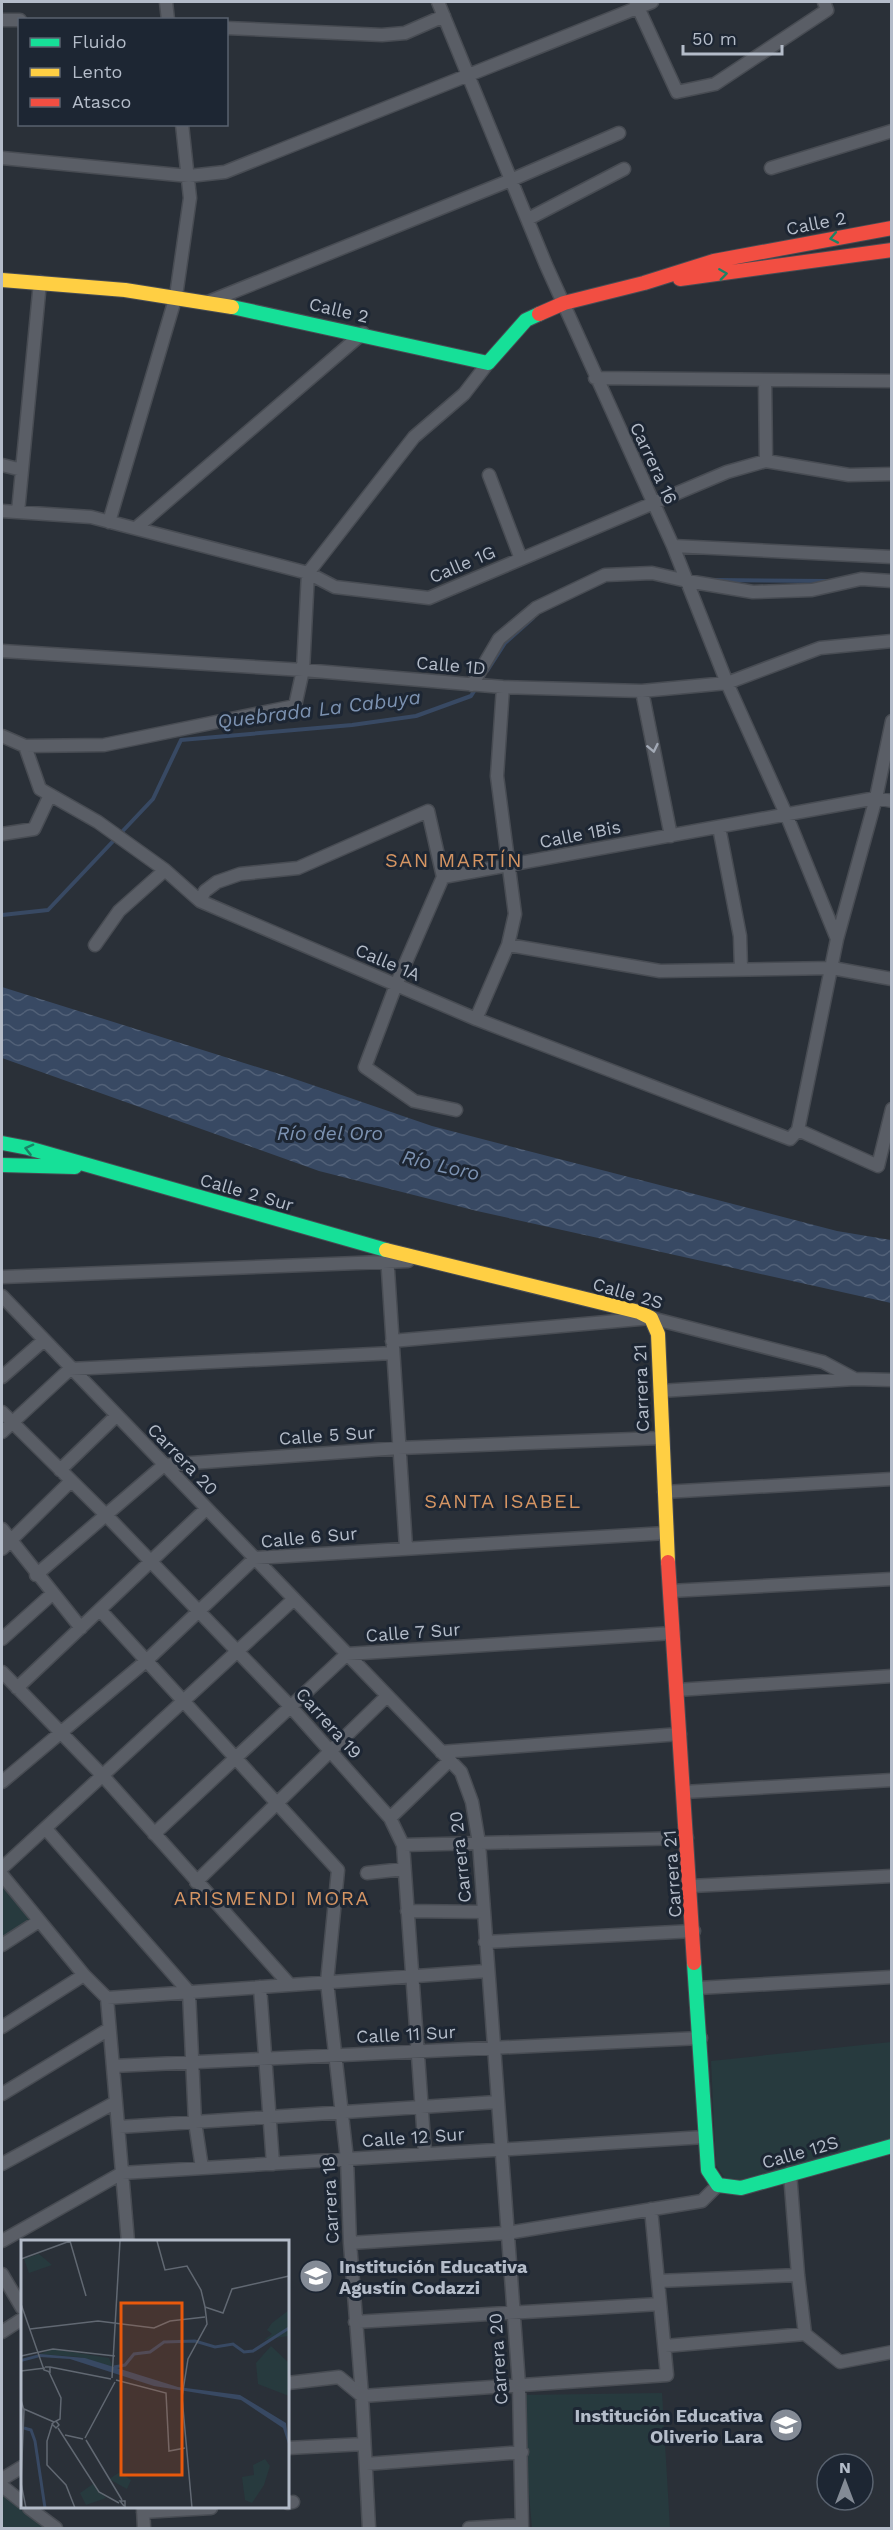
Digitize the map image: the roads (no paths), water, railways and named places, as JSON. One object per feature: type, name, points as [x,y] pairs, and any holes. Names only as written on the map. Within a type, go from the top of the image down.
[{"type":"street","points":[[166,2],[168,18]]},
{"type":"street","name":"Carrera 16","points":[[438,2],[546,266],[673,546],[727,683],[786,814],[837,939]]},
{"type":"street","points":[[2,158],[189,176],[225,172],[637,5],[652,2]]},
{"type":"street","points":[[637,5],[677,93],[715,84],[827,10],[824,2]]},
{"type":"street","points":[[228,28],[382,35],[405,33],[444,16]]},
{"type":"street","points":[[2,20],[18,20]]},
{"type":"street","points":[[109,522],[176,296],[190,198],[182,126]]},
{"type":"street","points":[[771,168],[891,131]]},
{"type":"street","points":[[208,302],[511,180],[620,133]]},
{"type":"street","points":[[528,219],[624,169]]},
{"type":"street","name":"Calle 2","points":[[2,280],[176,296],[363,333],[488,363],[526,320],[564,303],[644,283],[714,261],[891,228]]},
{"type":"street","name":"Calle 2","points":[[644,283],[891,250]]},
{"type":"street","points":[[18,512],[40,282]]},
{"type":"street","points":[[136,528],[363,333]]},
{"type":"street","points":[[2,736],[25,746],[104,745],[295,706],[303,670],[308,573],[414,436],[464,394],[488,363]]},
{"type":"street","points":[[595,378],[891,381]]},
{"type":"street","points":[[765,380],[766,460]]},
{"type":"street","name":"Calle 1G","points":[[2,511],[92,518],[308,573],[334,588],[429,597],[727,472],[766,460],[849,475],[891,474]]},
{"type":"street","points":[[2,465],[22,470]]},
{"type":"street","points":[[489,475],[521,559]]},
{"type":"street","points":[[673,546],[891,557]]},
{"type":"street","points":[[472,685],[500,639],[536,608],[605,575],[652,573],[753,592],[812,590],[861,579],[891,582]]},
{"type":"street","name":"Calle 1D","points":[[2,651],[303,670],[503,687],[642,691],[727,683],[820,648],[891,641]]},
{"type":"street","points":[[476,1018],[508,945],[515,914],[498,776],[503,687]]},
{"type":"street","points":[[642,691],[671,836]]},
{"type":"street","points":[[794,1135],[837,939],[876,798],[891,721]]},
{"type":"street","name":"Calle 1A","points":[[25,746],[40,789],[126,841],[165,870],[200,901],[396,985],[476,1018],[878,1166],[891,1109]]},
{"type":"street","points":[[2,834],[34,829],[50,795]]},
{"type":"street","name":"Calle 1Bis","points":[[443,877],[876,798],[891,801]]},
{"type":"street","points":[[200,901],[205,891],[217,882],[240,874],[298,868],[428,811],[443,877],[396,985],[365,1067],[414,1101],[456,1110]]},
{"type":"street","points":[[719,827],[740,936],[741,969]]},
{"type":"street","points":[[95,945],[119,911],[165,870]]},
{"type":"street","points":[[508,945],[660,970],[832,968],[891,979]]},
{"type":"street","name":"Calle 2 Sur","points":[[2,1143],[97,1168],[387,1256]]},
{"type":"street","name":"Calle 2 Sur","points":[[2,1165],[97,1168]]},
{"type":"street","points":[[2,1277],[387,1256],[406,1548]]},
{"type":"street","name":"Calle 2S","points":[[387,1256],[420,1260],[639,1312],[651,1318],[823,1362],[855,1379]]},
{"type":"street","name":"Carrera 20","points":[[2,1296],[461,1772],[472,1802],[479,1843],[519,2385],[522,2452],[521,2527]]},
{"type":"street","points":[[2,1432],[70,1369],[392,1347],[651,1318]]},
{"type":"street","name":"Carrera 21","points":[[651,1318],[658,1334],[666,1533],[698,1988],[705,2137],[708,2170],[718,2185]]},
{"type":"street","points":[[2,1377],[43,1341]]},
{"type":"street","points":[[660,1391],[855,1379],[891,1380]]},
{"type":"street","name":"Carrera 19","points":[[2,1412],[106,1515],[290,1706],[390,1818],[402,1845],[425,2154]]},
{"type":"street","points":[[60,1470],[116,1416]]},
{"type":"street","name":"Calle 5 Sur","points":[[164,1465],[399,1448],[661,1438]]},
{"type":"street","points":[[36,1575],[164,1465]]},
{"type":"street","points":[[664,1492],[891,1479]]},
{"type":"street","points":[[6,1545],[71,1481]]},
{"type":"street","points":[[17,1688],[206,1509]]},
{"type":"street","points":[[2,1529],[6,1545],[36,1575],[81,1628]]},
{"type":"street","name":"Calle 6 Sur","points":[[3,1779],[146,1661],[255,1558],[666,1533]]},
{"type":"street","points":[[670,1592],[891,1579]]},
{"type":"street","points":[[2,1639],[52,1594]]},
{"type":"street","points":[[2,1869],[294,1599]]},
{"type":"street","points":[[100,1610],[277,1803]]},
{"type":"street","name":"Calle 7 Sur","points":[[154,1834],[347,1654],[673,1633]]},
{"type":"street","points":[[2,1672],[103,1776],[290,1985]]},
{"type":"street","points":[[677,1690],[891,1676]]},
{"type":"street","points":[[196,1882],[387,1696]]},
{"type":"street","points":[[390,1818],[445,1756],[680,1734]]},
{"type":"street","points":[[684,1792],[891,1780]]},
{"type":"street","name":"Carrera 18","points":[[277,1803],[338,1870],[327,1982],[347,2159],[350,2243],[362,2396],[369,2529]]},
{"type":"street","points":[[46,1829],[189,1992],[195,2122],[202,2168]]},
{"type":"street","points":[[402,1845],[687,1838]]},
{"type":"street","points":[[367,1873],[404,1869]]},
{"type":"street","points":[[2,1875],[84,1975],[107,1998],[128,2240]]},
{"type":"street","points":[[691,1886],[891,1876]]},
{"type":"street","points":[[407,1911],[484,1912]]},
{"type":"street","points":[[2,1945],[39,1921]]},
{"type":"street","points":[[485,1942],[694,1931]]},
{"type":"street","points":[[107,1998],[487,1971]]},
{"type":"street","points":[[2,2026],[84,1975]]},
{"type":"street","points":[[698,1988],[891,1977]]},
{"type":"street","points":[[260,1987],[273,2164]]},
{"type":"street","points":[[2,2094],[109,2029]]},
{"type":"street","name":"Calle 11 Sur","points":[[113,2066],[701,2038]]},
{"type":"street","points":[[2,2164],[116,2102]]},
{"type":"street","points":[[119,2127],[498,2102]]},
{"type":"street","name":"Calle 12 Sur","points":[[122,2173],[705,2137]]},
{"type":"street","name":"Calle 12S","points":[[718,2185],[741,2188],[891,2146]]},
{"type":"street","points":[[2,2241],[122,2173]]},
{"type":"street","points":[[790,2173],[798,2275],[806,2334],[840,2362],[891,2352]]},
{"type":"street","points":[[350,2243],[507,2233],[702,2201],[718,2185]]},
{"type":"street","points":[[290,2383],[339,2377],[362,2396],[667,2375],[651,2209]]},
{"type":"street","points":[[2,2274],[21,2306]]},
{"type":"street","points":[[658,2281],[798,2275]]},
{"type":"street","points":[[355,2322],[660,2304]]},
{"type":"street","points":[[2,2332],[21,2320]]},
{"type":"street","points":[[665,2346],[806,2334]]},
{"type":"street","points":[[290,2448],[364,2444]]},
{"type":"street","points":[[366,2464],[522,2452]]},
{"type":"street","points":[[2,2480],[21,2468]]},
{"type":"street","points":[[2,2486],[21,2501]]},
{"type":"street","points":[[30,2509],[56,2529]]},
{"type":"street","points":[[144,2529],[143,2510],[177,2509]]},
{"type":"street","points":[[470,2529],[521,2527]]},
{"type":"water","name":"Río del Oro","points":[[2,987],[289,1077],[432,1126],[837,1231],[891,1240],[891,1303],[477,1211],[319,1171],[2,1058]]},
{"type":"waterway","name":"Quebrada La Cabuya","points":[[715,580],[828,581]]},
{"type":"waterway","name":"Quebrada La Cabuya","points":[[487,671],[505,643],[533,618]]},
{"type":"waterway","name":"Quebrada La Cabuya","points":[[2,915],[48,910],[153,799],[181,740],[352,725],[416,716],[471,696],[476,688]]},
{"type":"place","name":"Institución Educativa Agustín Codazzi","points":[[316,2276]]},
{"type":"place","name":"Institución Educativa Oliverio Lara","points":[[786,2425]]},
{"type":"district","name":"SAN MARTÍN","points":[[454,860]]},
{"type":"district","name":"SANTA ISABEL","points":[[503,1501]]},
{"type":"district","name":"ARISMENDI MORA","points":[[272,1898]]},
{"type":"water label","name":"Río Loro","points":[[441,1165]]}]
